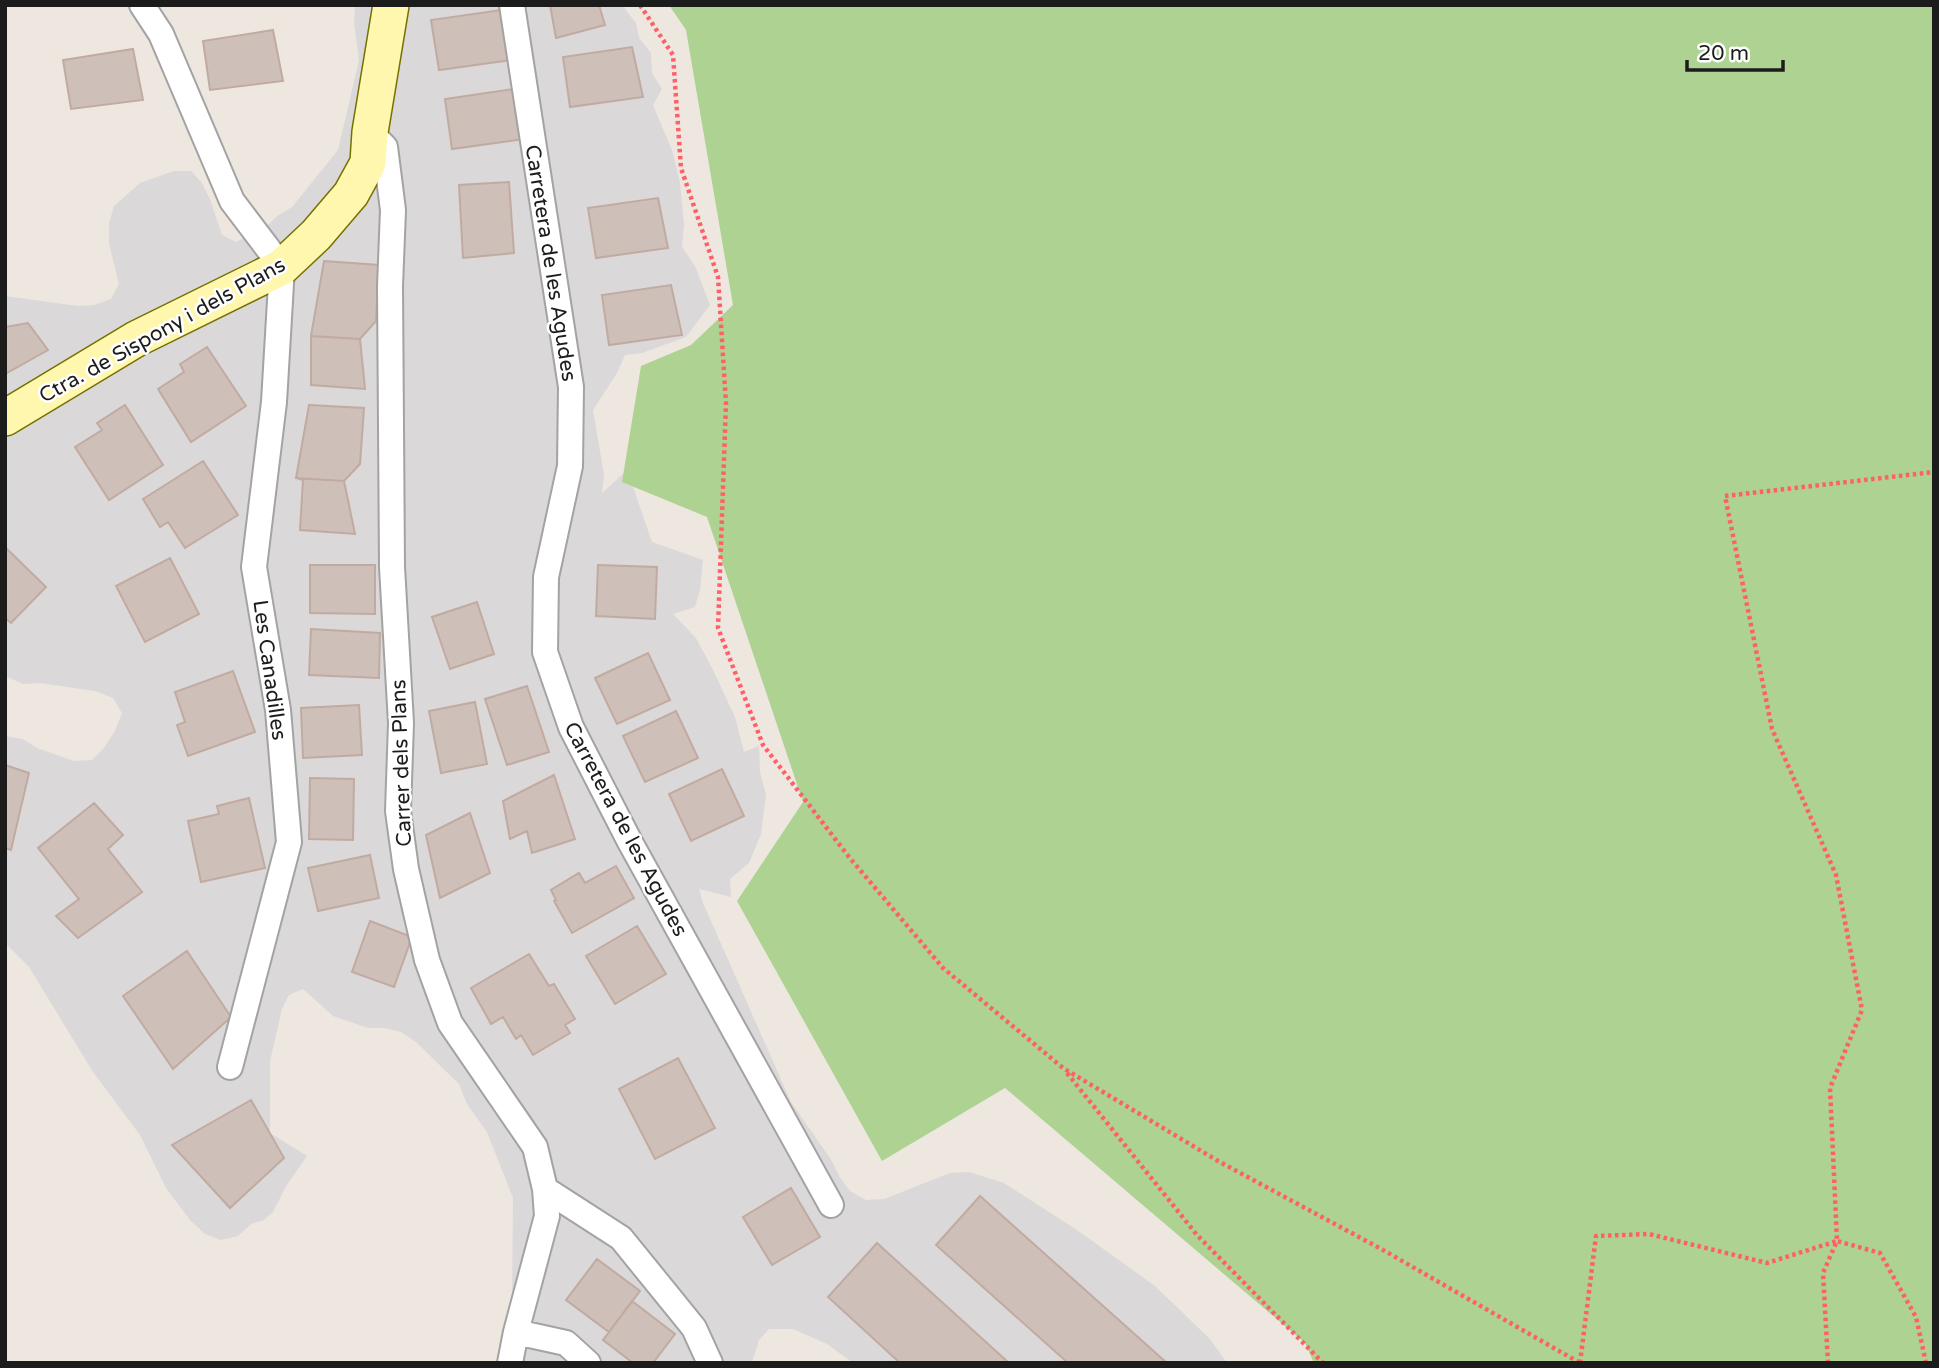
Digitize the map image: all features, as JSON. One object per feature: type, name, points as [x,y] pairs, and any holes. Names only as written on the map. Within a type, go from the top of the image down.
[{"type":"main road","name":"Ctra. de Sispony i dels Plans","points":[[5,418],[136,339],[282,267],[316,235],[351,194],[368,163],[370,132],[391,5]]},
{"type":"street","points":[[142,5],[161,34],[232,201],[282,267]]},
{"type":"street","name":"Carretera de les Agudes","points":[[512,5],[571,387],[570,466],[546,577],[545,652],[571,727],[630,842],[831,1205]]},
{"type":"street","name":"Carrer dels Plans","points":[[370,132],[385,147],[393,210],[390,286],[392,567],[401,723],[398,811],[406,869],[427,960],[450,1023],[535,1147],[545,1189],[547,1216],[510,1363]]},
{"type":"street","name":"Les Canadilles","points":[[230,1067],[289,842],[278,710],[254,567],[274,402],[282,267]]},
{"type":"street","points":[[545,1189],[621,1238],[694,1328],[710,1363]]},
{"type":"street","points":[[516,1332],[566,1343],[588,1363]]},
{"type":"path","points":[[640,5],[673,55],[681,168],[718,277],[726,402],[718,628],[763,745],[849,857],[943,968],[1063,1068],[1218,1161],[1383,1250],[1580,1363],[1596,1236],[1649,1234],[1767,1263],[1837,1241],[1880,1253],[1916,1317],[1926,1363]]},
{"type":"path","points":[[1828,1363],[1823,1273],[1837,1241],[1830,1088],[1862,1010],[1836,875],[1772,729],[1725,496],[1934,472]]},
{"type":"path","points":[[1063,1068],[1197,1235],[1323,1363]]},
{"type":"shaded area","points":[[355,5],[622,5],[636,23],[639,38],[651,53],[652,73],[662,89],[653,105],[672,150],[680,183],[684,225],[682,247],[695,266],[710,305],[686,337],[642,353],[625,355],[617,373],[593,410],[604,475],[602,493],[623,474],[633,487],[652,542],[703,560],[695,607],[673,614],[696,638],[712,668],[735,717],[744,752],[759,746],[760,772],[766,795],[761,834],[749,863],[730,879],[731,897],[699,889],[703,903],[791,1102],[850,1191],[866,1200],[884,1199],[950,1173],[969,1172],[1004,1183],[1077,1230],[1155,1286],[1210,1339],[1227,1363],[853,1363],[827,1344],[793,1329],[769,1329],[759,1340],[752,1363],[502,1363],[512,1311],[513,1198],[487,1132],[467,1104],[459,1084],[416,1042],[401,1032],[368,1028],[333,1016],[303,989],[289,995],[282,1009],[270,1061],[270,1133],[307,1156],[286,1186],[273,1212],[264,1220],[251,1224],[238,1236],[221,1240],[205,1234],[190,1220],[166,1188],[140,1135],[93,1072],[29,967],[5,943],[5,736],[23,739],[37,748],[74,761],[92,760],[115,731],[122,713],[113,698],[95,691],[40,683],[23,684],[5,676],[5,296],[78,306],[94,305],[111,299],[119,284],[109,244],[109,223],[114,206],[140,183],[174,171],[191,171],[202,183],[222,235],[236,242],[266,227],[292,207],[338,150],[359,60],[354,22]]},
{"type":"green space","points":[[669,5],[1934,5],[1934,1363],[1314,1363],[1305,1343],[1005,1088],[882,1161],[737,901],[803,802],[707,517],[622,482],[641,366],[691,345],[733,305],[686,30]]},
{"type":"building","points":[[550,5],[599,5],[605,25],[556,38]]},
{"type":"building","points":[[501,10],[511,60],[439,70],[431,20]]},
{"type":"building","points":[[273,30],[283,81],[210,90],[203,41]]},
{"type":"building","points":[[632,47],[643,97],[570,107],[563,57]]},
{"type":"building","points":[[133,49],[143,100],[71,109],[63,60]]},
{"type":"building","points":[[514,89],[525,139],[452,149],[445,99]]},
{"type":"building","points":[[509,182],[514,253],[463,258],[459,185]]},
{"type":"building","points":[[658,198],[668,248],[596,258],[588,208]]},
{"type":"building","points":[[324,261],[379,265],[376,321],[360,339],[311,336]]},
{"type":"building","points":[[671,285],[682,335],[609,345],[602,295]]},
{"type":"building","points":[[28,323],[48,350],[5,374],[5,327]]},
{"type":"building","points":[[311,336],[360,339],[365,389],[311,385]]},
{"type":"building","points":[[207,347],[246,406],[191,442],[158,389],[184,372],[180,364]]},
{"type":"building","points":[[125,405],[163,465],[109,500],[75,447],[102,430],[97,423]]},
{"type":"building","points":[[309,405],[364,408],[360,464],[344,481],[296,478]]},
{"type":"building","points":[[203,461],[238,515],[185,548],[168,522],[160,527],[143,499]]},
{"type":"building","points":[[296,478],[344,481],[355,534],[300,530],[303,480]]},
{"type":"building","points":[[5,547],[46,587],[11,623],[5,618]]},
{"type":"building","points":[[170,558],[199,614],[145,642],[116,586]]},
{"type":"building","points":[[310,565],[375,565],[375,614],[310,613]]},
{"type":"building","points":[[598,565],[657,567],[655,619],[596,616]]},
{"type":"building","points":[[477,602],[494,654],[450,669],[432,617]]},
{"type":"building","points":[[311,629],[380,633],[379,678],[309,675]]},
{"type":"building","points":[[648,653],[670,700],[617,724],[595,678]]},
{"type":"building","points":[[233,671],[255,732],[188,756],[177,725],[185,722],[175,692]]},
{"type":"building","points":[[527,686],[549,752],[507,765],[485,699]]},
{"type":"building","points":[[475,702],[487,764],[441,773],[429,711]]},
{"type":"building","points":[[359,705],[362,755],[303,758],[301,708]]},
{"type":"building","points":[[676,711],[698,758],[645,782],[623,736]]},
{"type":"building","points":[[5,765],[29,773],[11,850],[5,848]]},
{"type":"building","points":[[722,769],[744,816],[691,841],[669,794]]},
{"type":"building","points":[[554,775],[575,839],[532,853],[527,831],[510,839],[503,801]]},
{"type":"building","points":[[310,778],[354,779],[353,840],[309,839]]},
{"type":"building","points":[[249,798],[265,868],[201,882],[188,821],[219,814],[217,806]]},
{"type":"building","points":[[94,803],[123,835],[108,849],[142,892],[78,938],[56,916],[79,899],[38,848]]},
{"type":"building","points":[[470,813],[490,873],[440,898],[426,835]]},
{"type":"building","points":[[370,855],[379,898],[318,911],[308,868]]},
{"type":"building","points":[[616,866],[634,898],[572,933],[554,901],[556,900],[551,890],[579,873],[585,883]]},
{"type":"building","points":[[370,921],[412,937],[394,987],[352,972]]},
{"type":"building","points":[[637,926],[666,974],[615,1004],[586,956]]},
{"type":"building","points":[[187,951],[231,1017],[173,1069],[123,996]]},
{"type":"building","points":[[529,954],[549,986],[554,984],[575,1019],[565,1025],[570,1033],[533,1055],[521,1035],[516,1039],[503,1017],[491,1024],[471,988]]},
{"type":"building","points":[[678,1058],[715,1128],[655,1159],[619,1089]]},
{"type":"building","points":[[251,1100],[284,1158],[230,1208],[172,1145]]},
{"type":"building","points":[[791,1188],[820,1237],[772,1265],[743,1217]]},
{"type":"building","points":[[980,1196],[1167,1363],[1068,1363],[936,1245]]},
{"type":"building","points":[[877,1243],[1009,1363],[900,1363],[828,1297]]},
{"type":"building","points":[[597,1259],[640,1291],[609,1332],[566,1300]]},
{"type":"building","points":[[632,1301],[675,1334],[653,1363],[633,1363],[603,1340]]}]
